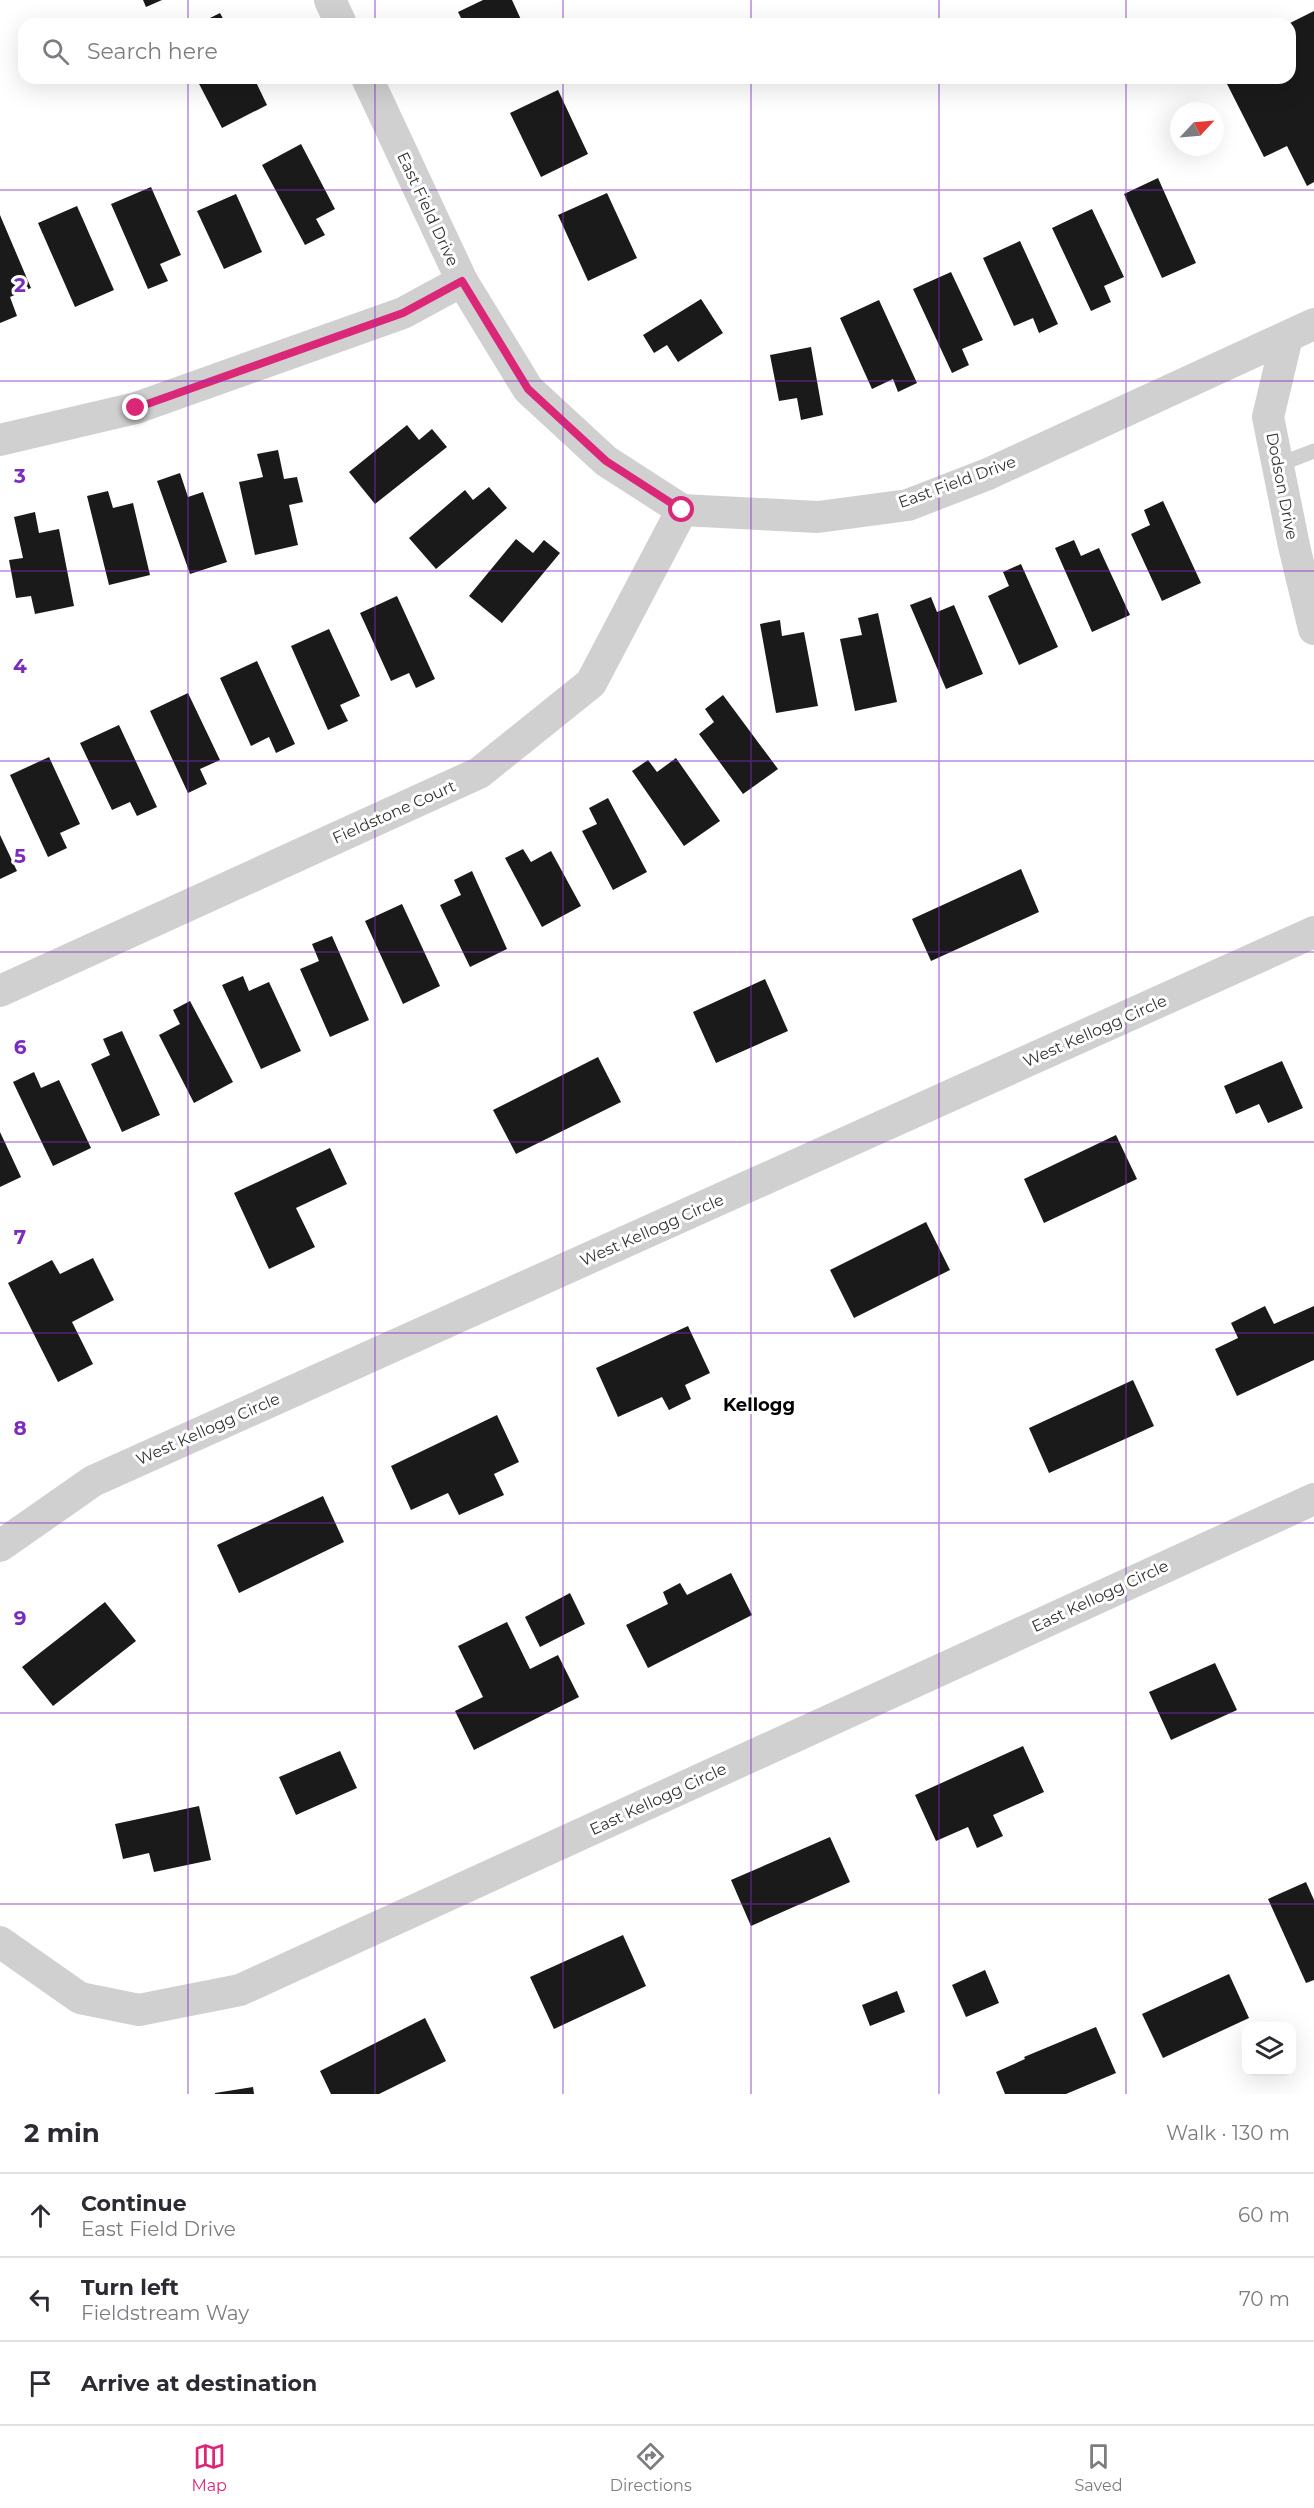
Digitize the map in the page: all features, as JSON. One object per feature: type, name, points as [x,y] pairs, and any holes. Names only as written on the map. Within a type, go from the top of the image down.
[{"type":"street","points":[[330,0],[338,18]]},
{"type":"street","name":"East Field Drive","points":[[370,84],[462,281],[528,389],[606,461],[682,510],[818,517],[908,505],[988,474],[1300,331]]},
{"type":"street","points":[[0,440],[136,408],[403,313],[462,281]]},
{"type":"street","name":"Dodson Drive","points":[[1300,331],[1268,417],[1294,546],[1314,628]]},
{"type":"street","name":"Fieldstone Court","points":[[0,990],[479,773],[591,683],[682,510]]},
{"type":"street","name":"West Kellogg Circle","points":[[0,1546],[93,1480],[1314,932]]},
{"type":"street","name":"East Kellogg Circle","points":[[0,1942],[80,1998],[139,2010],[240,1990],[1314,1499]]},
{"type":"lane","points":[[1278,465],[1314,451]]},
{"type":"building","points":[[143,0],[162,0],[146,7]]},
{"type":"building","points":[[483,0],[512,0],[520,18],[461,18],[458,12]]},
{"type":"building","points":[[1314,11],[1314,182],[1307,186],[1287,146],[1264,157],[1227,84],[1296,84],[1296,20]]},
{"type":"building","points":[[220,13],[223,18],[210,18]]},
{"type":"building","points":[[199,84],[257,84],[267,105],[222,128]]},
{"type":"building","points":[[558,90],[588,154],[541,177],[510,113]]},
{"type":"building","points":[[301,144],[335,209],[316,219],[325,235],[305,245],[262,165]]},
{"type":"building","points":[[1158,178],[1196,263],[1162,278],[1124,194]]},
{"type":"building","points":[[151,187],[181,255],[160,264],[168,281],[148,289],[111,204]]},
{"type":"building","points":[[607,193],[637,258],[588,281],[558,215]]},
{"type":"building","points":[[236,194],[262,252],[224,269],[197,211]]},
{"type":"building","points":[[77,206],[114,290],[75,307],[38,223]]},
{"type":"building","points":[[1092,209],[1124,277],[1104,286],[1111,302],[1091,311],[1052,228]]},
{"type":"building","points":[[0,215],[31,288],[10,297],[17,316],[0,323]]},
{"type":"building","points":[[1020,241],[1058,324],[1039,333],[1033,318],[1014,326],[983,258]]},
{"type":"building","points":[[951,272],[983,340],[962,349],[969,365],[952,373],[913,289]]},
{"type":"building","points":[[701,299],[723,333],[678,362],[667,345],[654,353],[643,335]]},
{"type":"building","points":[[879,300],[917,383],[898,392],[893,379],[872,389],[840,318]]},
{"type":"building","points":[[811,347],[823,415],[801,420],[797,398],[779,401],[770,355]]},
{"type":"building","points":[[407,425],[419,440],[432,429],[447,447],[375,504],[349,472]]},
{"type":"building","points":[[278,450],[284,479],[297,477],[303,502],[289,505],[298,545],[255,555],[239,482],[263,477],[257,454]]},
{"type":"building","points":[[180,473],[188,497],[203,492],[227,562],[190,574],[157,481]]},
{"type":"building","points":[[489,487],[507,508],[436,569],[409,538],[465,490],[473,500]]},
{"type":"building","points":[[108,491],[113,508],[133,503],[150,575],[109,585],[87,496]]},
{"type":"building","points":[[1163,501],[1201,583],[1162,601],[1131,534],[1150,525],[1144,510]]},
{"type":"building","points":[[35,512],[39,533],[59,529],[74,606],[35,614],[31,596],[16,598],[9,560],[23,558],[14,517]]},
{"type":"building","points":[[516,539],[533,553],[544,540],[560,553],[502,623],[469,596]]},
{"type":"building","points":[[1074,540],[1081,556],[1099,548],[1130,615],[1092,632],[1055,548]]},
{"type":"building","points":[[1021,564],[1058,647],[1019,665],[988,596],[1009,586],[1003,572]]},
{"type":"building","points":[[397,596],[435,679],[416,688],[409,673],[391,681],[360,613]]},
{"type":"building","points":[[931,597],[937,612],[954,605],[983,674],[946,689],[910,605]]},
{"type":"building","points":[[878,613],[897,702],[855,711],[840,639],[862,635],[858,618]]},
{"type":"building","points":[[780,620],[782,636],[804,632],[818,706],[776,713],[760,624]]},
{"type":"building","points":[[329,629],[360,696],[340,705],[348,721],[328,730],[291,646]]},
{"type":"building","points":[[257,661],[295,744],[276,753],[269,737],[251,746],[220,678]]},
{"type":"building","points":[[188,693],[220,760],[200,769],[207,784],[188,793],[150,711]]},
{"type":"building","points":[[723,695],[778,769],[743,794],[699,734],[714,722],[705,709]]},
{"type":"building","points":[[119,725],[157,807],[137,816],[130,802],[112,810],[80,743]]},
{"type":"building","points":[[49,757],[80,824],[60,833],[67,848],[48,857],[10,775]]},
{"type":"building","points":[[676,758],[720,821],[684,846],[632,771],[648,760],[657,772]]},
{"type":"building","points":[[608,798],[647,872],[613,890],[582,831],[597,824],[589,808]]},
{"type":"building","points":[[0,835],[17,871],[0,879]]},
{"type":"building","points":[[523,849],[531,862],[551,851],[581,906],[542,927],[505,858]]},
{"type":"building","points":[[1021,869],[1039,912],[931,961],[912,919]]},
{"type":"building","points":[[472,871],[507,949],[470,967],[440,905],[461,895],[454,880]]},
{"type":"building","points":[[402,904],[440,986],[403,1004],[365,921]]},
{"type":"building","points":[[332,936],[369,1020],[330,1037],[300,969],[319,961],[312,944]]},
{"type":"building","points":[[243,976],[249,991],[269,982],[301,1051],[261,1069],[222,985]]},
{"type":"building","points":[[765,979],[788,1031],[716,1063],[693,1012]]},
{"type":"building","points":[[190,1001],[233,1082],[194,1103],[159,1035],[180,1024],[173,1010]]},
{"type":"building","points":[[122,1031],[160,1115],[122,1132],[91,1064],[110,1055],[103,1039]]},
{"type":"building","points":[[598,1057],[621,1102],[516,1154],[493,1110]]},
{"type":"building","points":[[1282,1061],[1303,1108],[1268,1123],[1259,1104],[1236,1114],[1224,1086]]},
{"type":"building","points":[[34,1072],[41,1088],[59,1080],[91,1148],[53,1166],[13,1082]]},
{"type":"building","points":[[0,1132],[21,1177],[0,1187]]},
{"type":"building","points":[[1116,1135],[1137,1179],[1044,1223],[1024,1179]]},
{"type":"building","points":[[330,1148],[347,1184],[296,1208],[315,1247],[269,1269],[234,1193]]},
{"type":"building","points":[[926,1222],[950,1270],[854,1318],[830,1270]]},
{"type":"building","points":[[93,1258],[114,1300],[72,1322],[93,1364],[58,1382],[8,1283],[52,1260],[60,1274]]},
{"type":"building","points":[[1265,1306],[1274,1324],[1314,1306],[1314,1360],[1237,1396],[1215,1349],[1238,1338],[1231,1323]]},
{"type":"building","points":[[688,1326],[710,1373],[685,1385],[691,1399],[669,1410],[662,1397],[618,1417],[596,1368]]},
{"type":"building","points":[[1133,1380],[1154,1426],[1049,1473],[1029,1428]]},
{"type":"building","points":[[497,1415],[519,1462],[494,1474],[504,1495],[459,1515],[448,1493],[411,1510],[391,1466]]},
{"type":"building","points":[[323,1496],[344,1542],[239,1593],[217,1545]]},
{"type":"building","points":[[731,1573],[752,1615],[648,1668],[626,1625],[668,1604],[663,1592],[680,1583],[687,1595]]},
{"type":"building","points":[[570,1593],[585,1624],[540,1647],[525,1617]]},
{"type":"building","points":[[105,1602],[136,1641],[53,1706],[22,1667]]},
{"type":"building","points":[[507,1622],[530,1669],[558,1655],[579,1697],[474,1750],[455,1711],[483,1697],[458,1646]]},
{"type":"building","points":[[1215,1663],[1237,1710],[1171,1740],[1149,1692]]},
{"type":"building","points":[[1023,1746],[1044,1792],[993,1815],[1003,1836],[977,1848],[968,1827],[936,1841],[915,1795]]},
{"type":"building","points":[[340,1751],[357,1788],[296,1815],[279,1777]]},
{"type":"building","points":[[199,1806],[211,1860],[154,1872],[149,1853],[123,1859],[115,1824]]},
{"type":"building","points":[[830,1837],[850,1882],[751,1926],[731,1880]]},
{"type":"building","points":[[1306,1882],[1314,1900],[1314,1980],[1306,1983],[1268,1899]]},
{"type":"building","points":[[623,1935],[646,1986],[554,2029],[530,1977]]},
{"type":"building","points":[[985,1970],[999,2003],[966,2017],[952,1985]]},
{"type":"building","points":[[1229,1974],[1249,2018],[1163,2058],[1142,2014]]},
{"type":"building","points":[[897,1991],[905,2012],[870,2026],[862,2005]]},
{"type":"building","points":[[425,2018],[446,2061],[379,2094],[331,2094],[320,2071]]},
{"type":"building","points":[[1096,2027],[1116,2073],[1066,2094],[1005,2094],[996,2072],[1025,2059],[1024,2057]]},
{"type":"building","points":[[253,2087],[254,2094],[215,2094],[215,2093]]},
{"type":"district","name":"Kellogg","points":[[759,1405]]},
{"type":"route","points":[[136,408],[403,313],[462,281],[528,389],[606,461],[682,510]]}]
